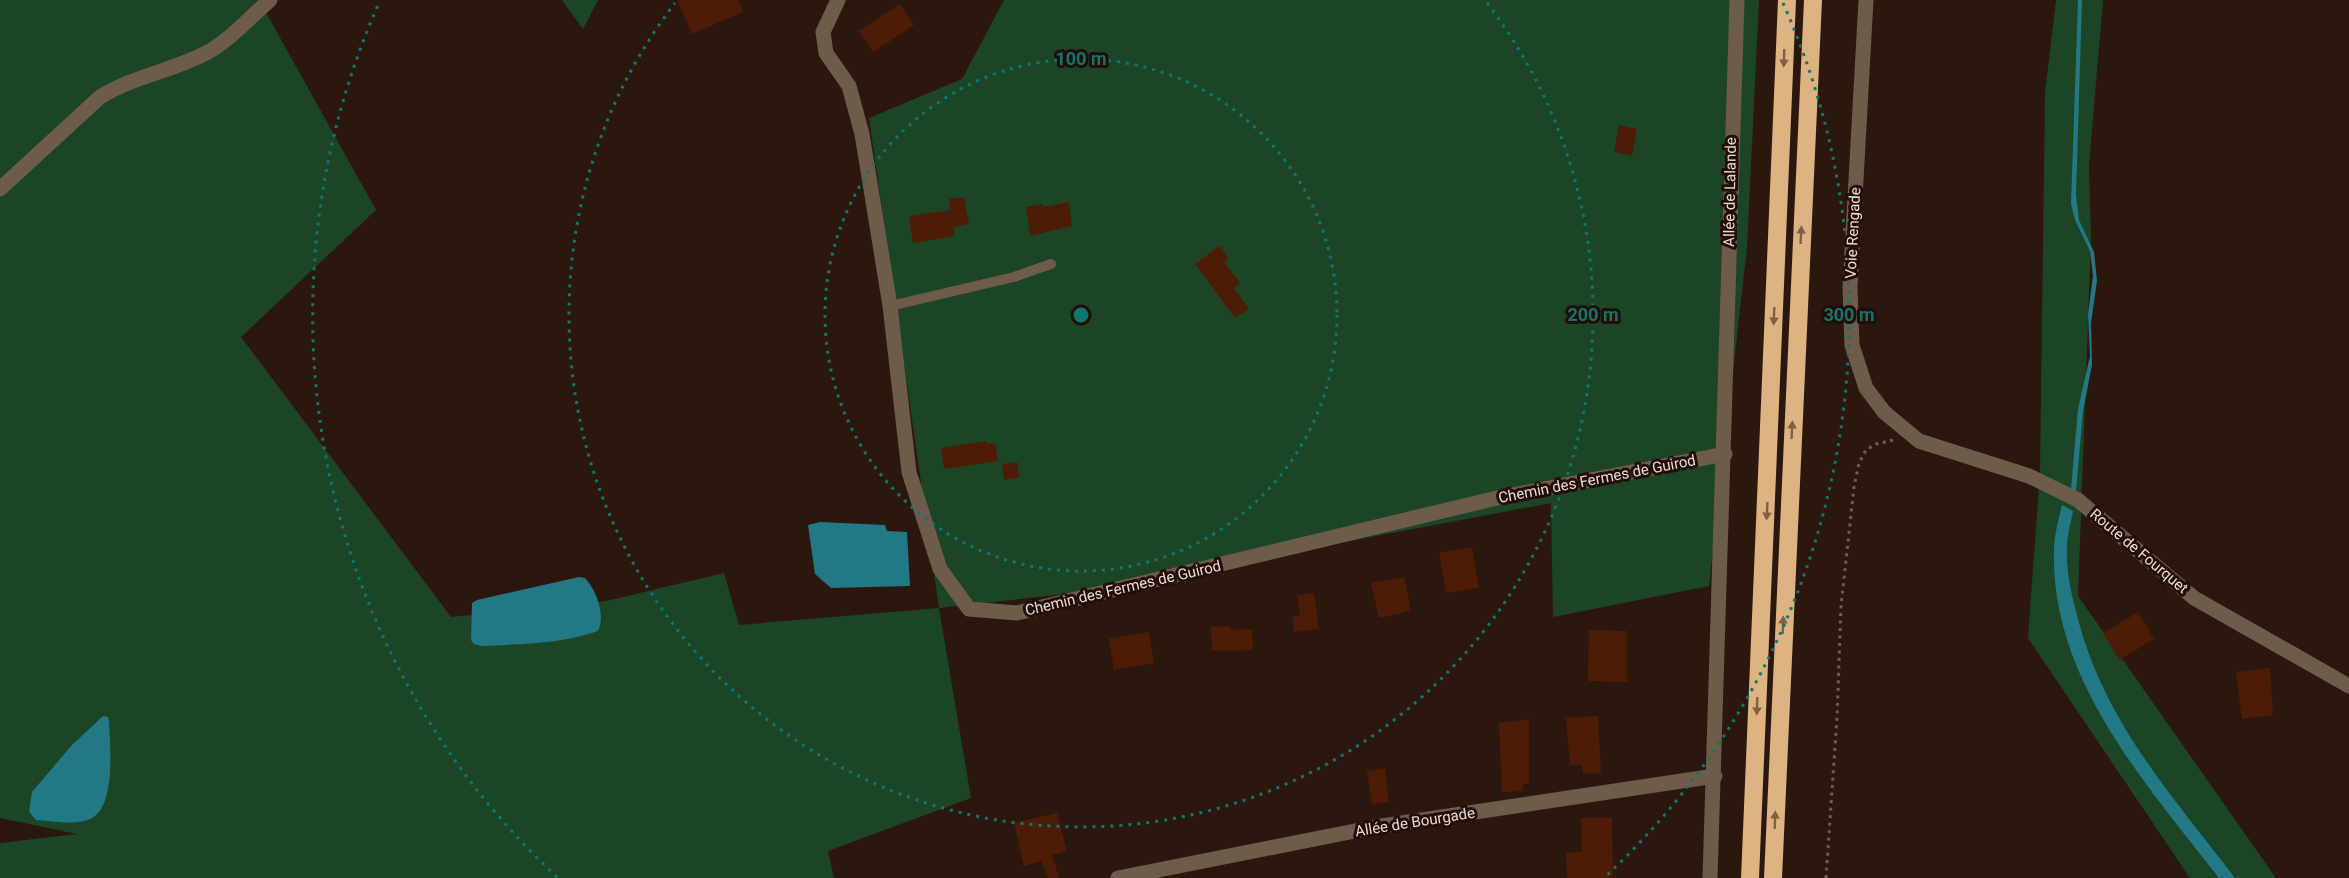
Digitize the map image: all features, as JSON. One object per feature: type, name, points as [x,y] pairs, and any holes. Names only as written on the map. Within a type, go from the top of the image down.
[{"type":"highway","points":[[1749,878],[1787,0]]},
{"type":"highway","points":[[1773,878],[1813,0]]},
{"type":"street","points":[[0,189],[100,97],[119,85],[189,62],[209,52],[270,0]]},
{"type":"street","name":"Chemin des Fermes de Guirod","points":[[838,0],[823,32],[826,53],[849,86],[862,134],[890,306],[909,472],[940,569],[969,609],[1017,613],[1497,498],[1725,454]]},
{"type":"street","name":"Allée de Lalande","points":[[1710,878],[1719,570],[1725,454],[1737,0]]},
{"type":"street","name":"Voie Rengade","points":[[1866,0],[1850,288],[1852,345],[1866,388],[1892,419],[1919,441]]},
{"type":"street","name":"Route de Fourquet","points":[[1919,441],[2029,476],[2078,500],[2194,598],[2349,686]]},
{"type":"street","name":"Allée de Bourgade","points":[[1119,878],[1375,827],[1714,777]]},
{"type":"lane","points":[[890,306],[1014,277],[1051,264]]},
{"type":"path","points":[[1826,878],[1837,718],[1841,606],[1859,463],[1866,450],[1876,444],[1888,440],[1919,441]]},
{"type":"green space","points":[[0,0],[259,0],[376,210],[241,337],[451,617],[606,601],[724,573],[739,625],[939,608],[971,798],[828,851],[834,878],[0,878],[0,843],[77,834],[0,818]]},
{"type":"green space","points":[[562,0],[598,0],[583,29]]},
{"type":"green space","points":[[1004,0],[1759,0],[1747,247],[1709,586],[1553,617],[1551,503],[1073,593],[939,608],[869,118],[962,79]]},
{"type":"green space","points":[[2056,0],[2103,0],[2089,165],[2091,237],[2078,596],[2276,878],[2190,878],[2028,638],[2040,473],[2045,93]]},
{"type":"water","points":[[2078,0],[2082,0],[2076,195],[2079,220],[2094,252],[2097,281],[2091,323],[2092,365],[2083,411],[2076,491],[2071,489],[2078,409],[2090,356],[2088,314],[2093,276],[2090,251],[2075,220],[2071,204]]},
{"type":"water","points":[[2062,505],[2073,511],[2067,556],[2073,598],[2089,653],[2104,689],[2122,722],[2164,786],[2235,878],[2219,878],[2162,805],[2108,727],[2085,685],[2068,642],[2057,597],[2054,544]]},
{"type":"water","points":[[820,522],[885,525],[887,531],[907,532],[910,586],[831,588],[815,574],[808,525]]},
{"type":"water","points":[[579,577],[585,578],[589,583],[599,603],[601,618],[598,631],[569,639],[526,644],[482,646],[474,644],[471,640],[472,603],[477,600]]},
{"type":"water","points":[[103,716],[108,717],[109,721],[110,774],[105,801],[100,811],[92,818],[79,822],[36,820],[29,812],[32,792],[72,745]]},
{"type":"building","points":[[677,0],[738,0],[743,12],[692,34]]},
{"type":"building","points":[[900,4],[914,25],[873,52],[859,31]]},
{"type":"building","points":[[1619,125],[1637,129],[1632,156],[1614,152]]},
{"type":"building","points":[[964,197],[969,224],[953,227],[955,236],[913,243],[909,216],[951,210],[949,199]]},
{"type":"building","points":[[1069,202],[1072,226],[1030,236],[1026,207],[1042,204],[1043,207]]},
{"type":"building","points":[[1219,246],[1229,258],[1224,262],[1240,283],[1234,288],[1249,309],[1235,318],[1195,264]]},
{"type":"building","points":[[987,441],[987,444],[995,443],[998,461],[944,469],[941,448]]},
{"type":"building","points":[[1017,462],[1019,477],[1004,480],[1002,464]]},
{"type":"building","points":[[1472,547],[1479,588],[1446,593],[1439,553]]},
{"type":"building","points":[[1404,577],[1411,611],[1379,618],[1371,583]]},
{"type":"building","points":[[1314,593],[1319,629],[1294,632],[1292,617],[1300,616],[1297,595]]},
{"type":"building","points":[[2138,612],[2154,639],[2119,660],[2103,633]]},
{"type":"building","points":[[1231,626],[1231,630],[1252,629],[1253,650],[1212,651],[1211,627]]},
{"type":"building","points":[[1589,630],[1627,631],[1627,682],[1588,681]]},
{"type":"building","points":[[1149,632],[1154,663],[1114,670],[1109,639]]},
{"type":"building","points":[[2270,668],[2273,715],[2242,719],[2236,672]]},
{"type":"building","points":[[1598,716],[1601,773],[1583,774],[1582,765],[1570,765],[1566,718]]},
{"type":"building","points":[[1529,719],[1529,783],[1523,784],[1523,791],[1502,792],[1499,723]]},
{"type":"building","points":[[1385,768],[1389,802],[1372,804],[1367,771]]},
{"type":"building","points":[[1057,813],[1067,851],[1052,855],[1059,878],[1048,878],[1041,861],[1024,866],[1014,823]]},
{"type":"building","points":[[1612,817],[1613,878],[1567,878],[1566,853],[1582,852],[1581,818]]}]
